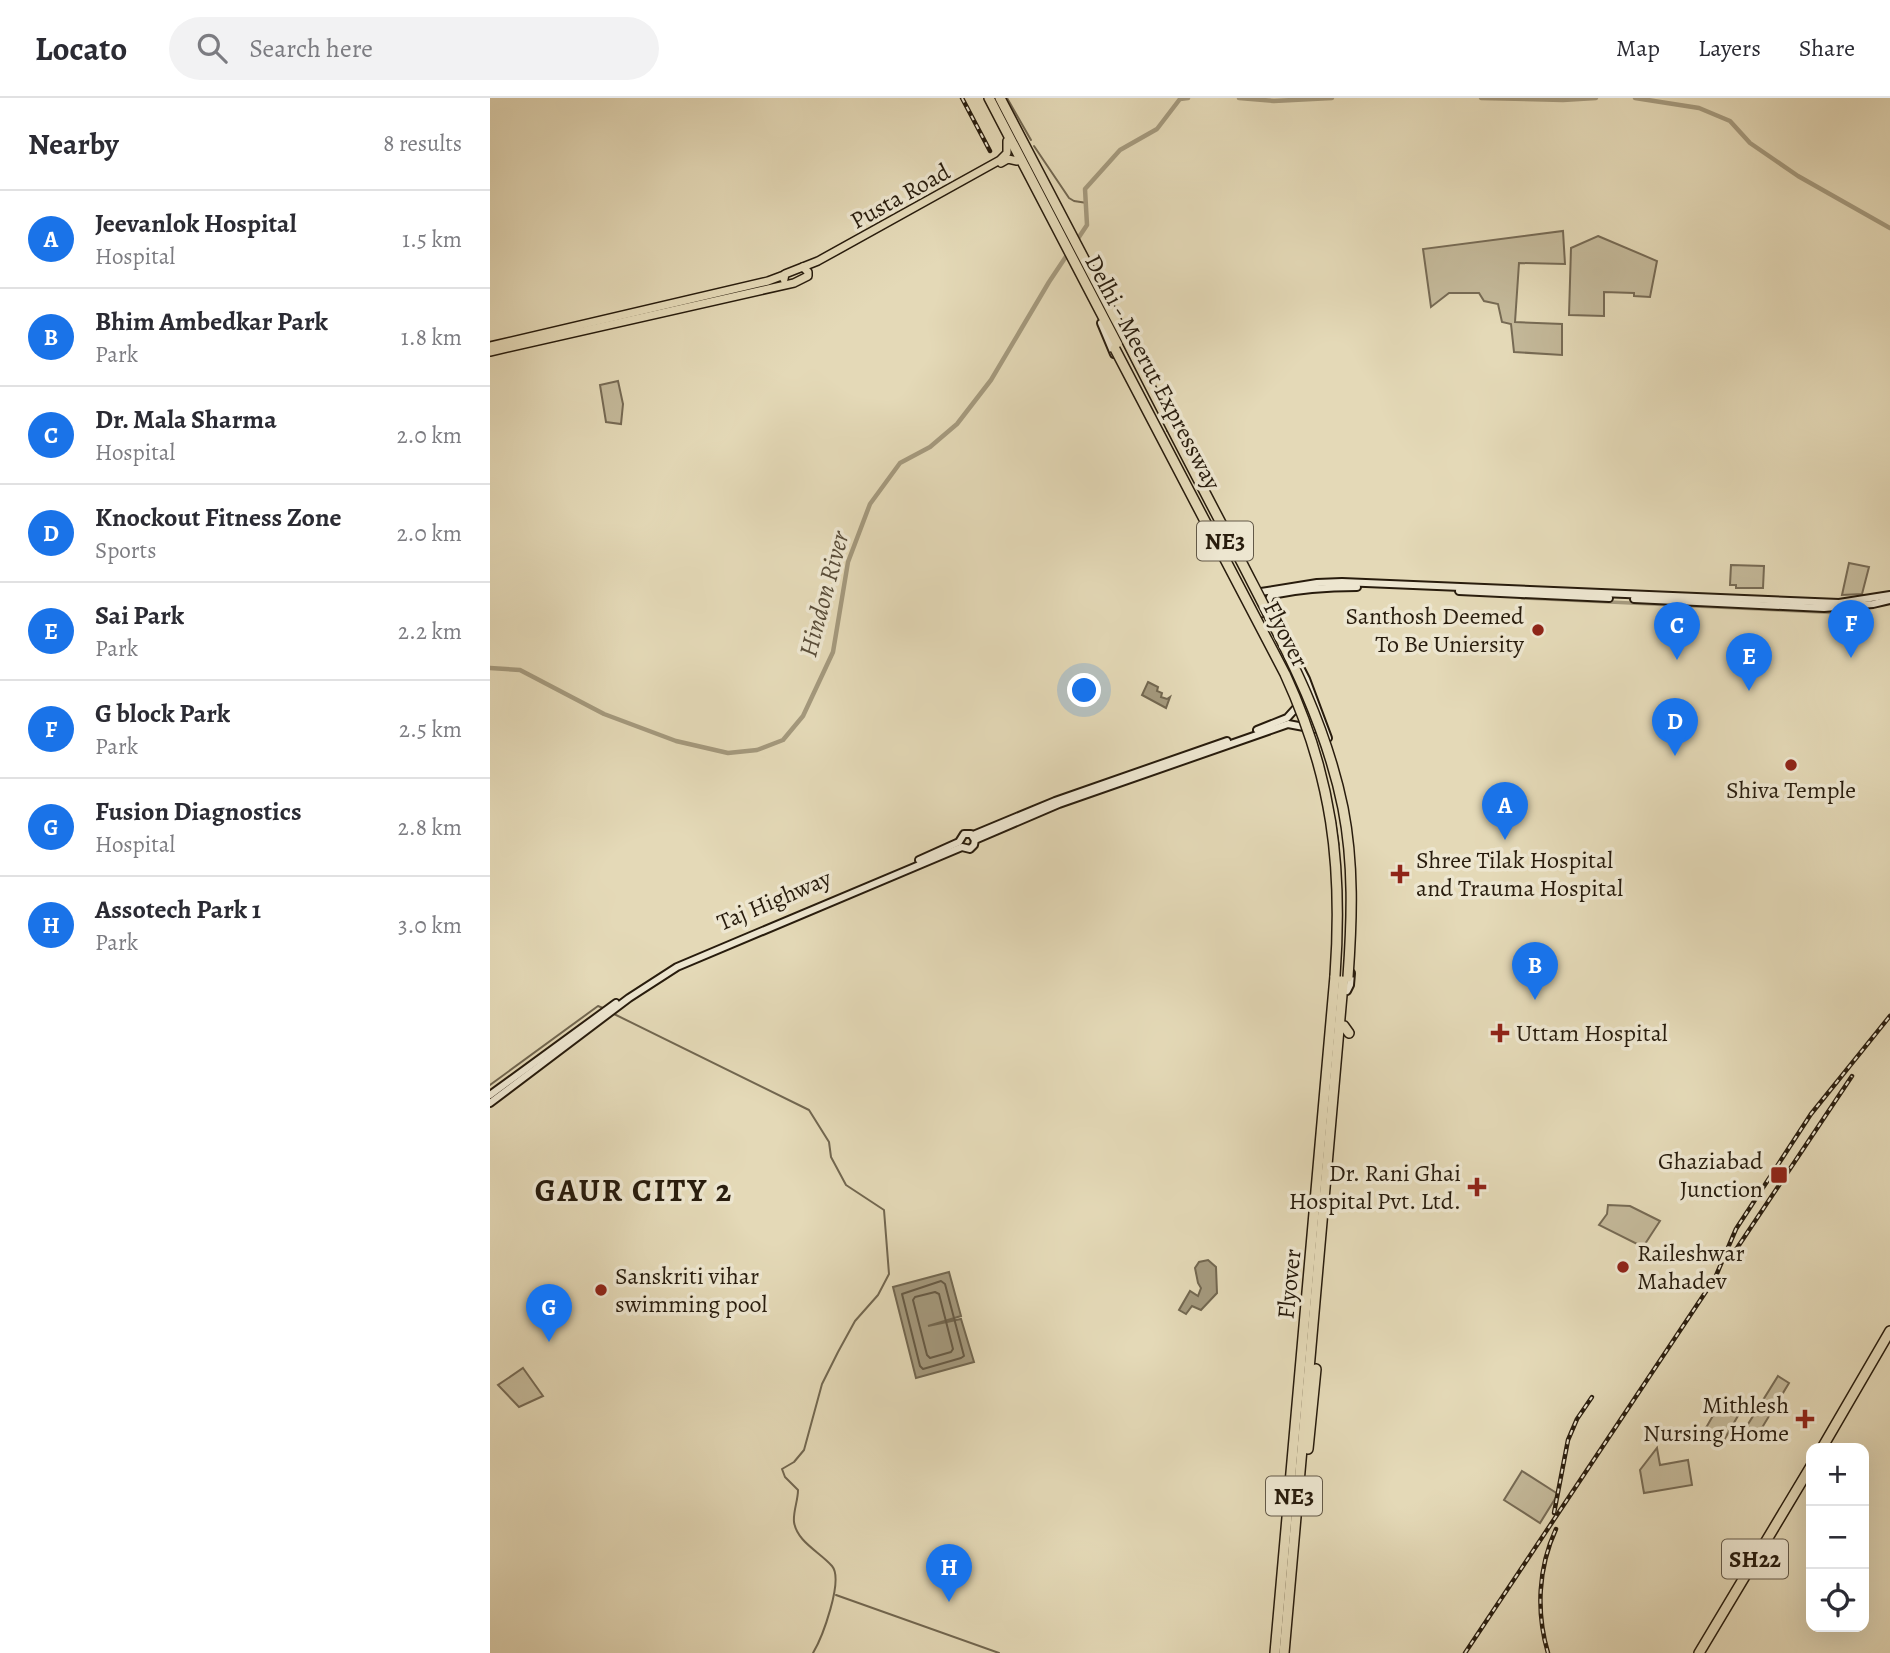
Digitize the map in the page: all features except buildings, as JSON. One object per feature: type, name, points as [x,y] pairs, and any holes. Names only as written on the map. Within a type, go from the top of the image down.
[{"type":"highway","points":[[989,98],[1015,158],[1045,200]]},
{"type":"highway","name":"Delhi - Meerut Expressway","points":[[989,98],[1281,652],[1308,707],[1331,775],[1341,823],[1347,936],[1311,1338]]},
{"type":"highway","points":[[1000,98],[1045,200],[1045,217],[1059,228]]},
{"type":"highway","name":"Flyover","points":[[1090,286],[1101,323],[1285,674],[1306,723],[1323,778],[1335,844],[1339,900],[1306,1320],[1311,1338]]},
{"type":"highway","name":"Flyover","points":[[1090,286],[1127,341],[1294,662],[1321,728],[1343,808],[1350,857],[1352,915],[1346,1034],[1320,1320],[1311,1338]]},
{"type":"highway","name":"Delhi - Meerut Expressway","points":[[1311,1338],[1343,927],[1344,877]]},
{"type":"highway","points":[[1826,1443],[1890,1331]]},
{"type":"highway","points":[[1282,1653],[1297,1409],[1311,1338]]},
{"type":"highway","points":[[1282,1653],[1312,1416],[1311,1338]]},
{"type":"highway","name":"NE3","points":[[1282,1653],[1311,1338]]},
{"type":"highway","points":[[1826,1443],[1890,1338]]},
{"type":"highway","points":[[1297,1409],[1308,1365]]},
{"type":"highway","points":[[1308,1365],[1313,1375],[1310,1405],[1312,1416]]},
{"type":"highway","name":"SH22","points":[[1700,1653],[1806,1476]]},
{"type":"main road","name":"Pusta Road","points":[[785,279],[1000,160],[1007,153],[1007,141]]},
{"type":"main road","name":"Pusta Road","points":[[808,276],[818,264],[1006,160],[1015,158]]},
{"type":"main road","points":[[490,345],[770,278],[802,280],[808,276],[803,267]]},
{"type":"main road","points":[[490,352],[785,279]]},
{"type":"main road","points":[[1101,323],[1112,350],[1166,432],[1267,604],[1296,708],[1312,753],[1344,877],[1354,939],[1350,985],[1347,991]]},
{"type":"main road","points":[[1118,325],[1128,338],[1166,432]]},
{"type":"main road","points":[[1261,592],[1320,585],[1509,586],[1747,602]]},
{"type":"main road","points":[[1267,604],[1271,595],[1320,585],[1747,602],[1839,603],[1890,598]]},
{"type":"main road","points":[[974,837],[1059,804],[1158,772],[1279,725],[1296,708]]},
{"type":"main road","points":[[974,837],[1055,801],[1166,760],[1279,725],[1291,723],[1304,727]]},
{"type":"main road","name":"Taj Highway","points":[[609,1010],[653,976],[676,963],[959,842],[964,834],[974,837]]},
{"type":"main road","points":[[490,1095],[609,1010],[677,967],[961,847],[970,849],[974,845],[974,837]]},
{"type":"main road","points":[[1334,990],[1331,983],[1334,939],[1344,877]]},
{"type":"main road","points":[[490,1102],[522,1080],[609,1010]]},
{"type":"main road","points":[[522,1080],[519,1077],[527,1068]]},
{"type":"main road","points":[[501,1096],[510,1087],[506,1082]]},
{"type":"shaded area","points":[[1563,231],[1565,264],[1519,263],[1515,322],[1562,324],[1562,355],[1514,352],[1511,324],[1502,322],[1498,304],[1484,301],[1479,293],[1449,293],[1431,307],[1423,249]]},
{"type":"shaded area","points":[[1598,236],[1657,261],[1650,297],[1634,296],[1634,293],[1604,292],[1604,316],[1569,315],[1571,248]]},
{"type":"shaded area","points":[[618,381],[623,404],[621,424],[606,422],[600,385]]},
{"type":"shaded area","points":[[1849,563],[1869,567],[1862,594],[1842,595]]},
{"type":"shaded area","points":[[1731,565],[1764,566],[1763,588],[1736,588],[1736,585],[1730,585]]},
{"type":"shaded area","points":[[1608,1205],[1630,1206],[1660,1221],[1643,1247],[1599,1225],[1607,1214]]},
{"type":"shaded area","points":[[523,1368],[543,1396],[519,1407],[498,1385]]},
{"type":"shaded area","points":[[1778,1376],[1789,1383],[1757,1436],[1745,1429]]},
{"type":"shaded area","points":[[1722,1400],[1743,1407],[1723,1442],[1703,1433]]},
{"type":"shaded area","points":[[1657,1448],[1660,1465],[1688,1460],[1692,1485],[1644,1493],[1640,1470]]},
{"type":"shaded area","points":[[1522,1471],[1558,1494],[1540,1523],[1504,1500]]},
{"type":"water","points":[[1148,682],[1158,687],[1157,691],[1162,693],[1161,697],[1170,697],[1166,708],[1142,695]]},
{"type":"water","points":[[1208,1260],[1216,1267],[1217,1293],[1201,1310],[1192,1306],[1186,1314],[1179,1310],[1190,1291],[1198,1296],[1201,1288],[1195,1268],[1199,1262]]},
{"type":"water","points":[[949,1272],[961,1316],[928,1326],[961,1319],[974,1362],[916,1378],[893,1287]]},
{"type":"waterway","points":[[1007,98],[1031,140]]},
{"type":"waterway","name":"Hindon River","points":[[490,668],[520,670],[604,714],[676,741],[728,753],[757,750],[783,740],[803,716],[833,652],[848,562],[870,504],[900,463],[930,447],[957,424],[991,380],[1049,282],[1087,225],[1085,189],[1120,150],[1157,129],[1180,99],[1188,98]]},
{"type":"waterway","name":"Hindon River","points":[[1239,98],[1274,101],[1332,98]]},
{"type":"waterway","name":"Hindon River","points":[[1481,98],[1596,98]]},
{"type":"waterway","name":"Hindon River","points":[[1635,98],[1699,108],[1730,121],[1750,143],[1798,176],[1890,228]]},
{"type":"waterway","points":[[1034,146],[1069,198],[1087,203]]},
{"type":"waterway","points":[[1522,598],[1864,614]]},
{"type":"waterway","points":[[490,1085],[598,1006],[603,1008]]},
{"type":"waterway","points":[[614,1014],[809,1110],[829,1142],[831,1157],[846,1185],[884,1210],[889,1274],[878,1295],[855,1321],[822,1384],[804,1450],[794,1462],[782,1469],[785,1477],[798,1490],[794,1518],[796,1529],[804,1541],[832,1566],[835,1573],[834,1596],[813,1653]]},
{"type":"waterway","points":[[836,1595],[999,1653]]},
{"type":"railway","points":[[962,98],[990,151]]},
{"type":"railway","points":[[1465,1653],[1715,1278],[1736,1229],[1811,1114],[1890,1016]]},
{"type":"railway","points":[[1729,1260],[1852,1076]]},
{"type":"railway","points":[[1554,1513],[1568,1440],[1577,1419],[1592,1397]]},
{"type":"railway","points":[[1548,1653],[1542,1622],[1541,1590],[1545,1559],[1556,1529]]},
{"type":"place","name":"Santhosh Deemed To Be Uniersity","points":[[1538,630]]},
{"type":"place","name":"G block Park","points":[[1851,658]]},
{"type":"place","name":"Dr. Mala Sharma","points":[[1677,660]]},
{"type":"place","name":"Sai Park","points":[[1749,691]]},
{"type":"place","name":"Knockout Fitness Zone","points":[[1675,756]]},
{"type":"place","name":"Shiva Temple","points":[[1791,765]]},
{"type":"place","name":"Jeevanlok Hospital","points":[[1505,840]]},
{"type":"place","name":"Shree Tilak Hospital and Trauma Hospital","points":[[1400,874]]},
{"type":"place","name":"Bhim Ambedkar Park","points":[[1535,1000]]},
{"type":"place","name":"Uttam Hospital","points":[[1500,1033]]},
{"type":"place","name":"Ghaziabad Junction","points":[[1779,1175]]},
{"type":"place","name":"Dr. Rani Ghai Hospital Pvt. Ltd.","points":[[1477,1187]]},
{"type":"place","name":"Raileshwar Mahadev","points":[[1623,1267]]},
{"type":"place","name":"Sanskriti vihar swimming pool","points":[[601,1290]]},
{"type":"place","name":"Fusion Diagnostics","points":[[549,1342]]},
{"type":"place","name":"Mithlesh Nursing Home","points":[[1805,1419]]},
{"type":"place","name":"Assotech Park 1","points":[[949,1602]]},
{"type":"district","name":"GAUR CITY 2","points":[[634,1190]]}]
